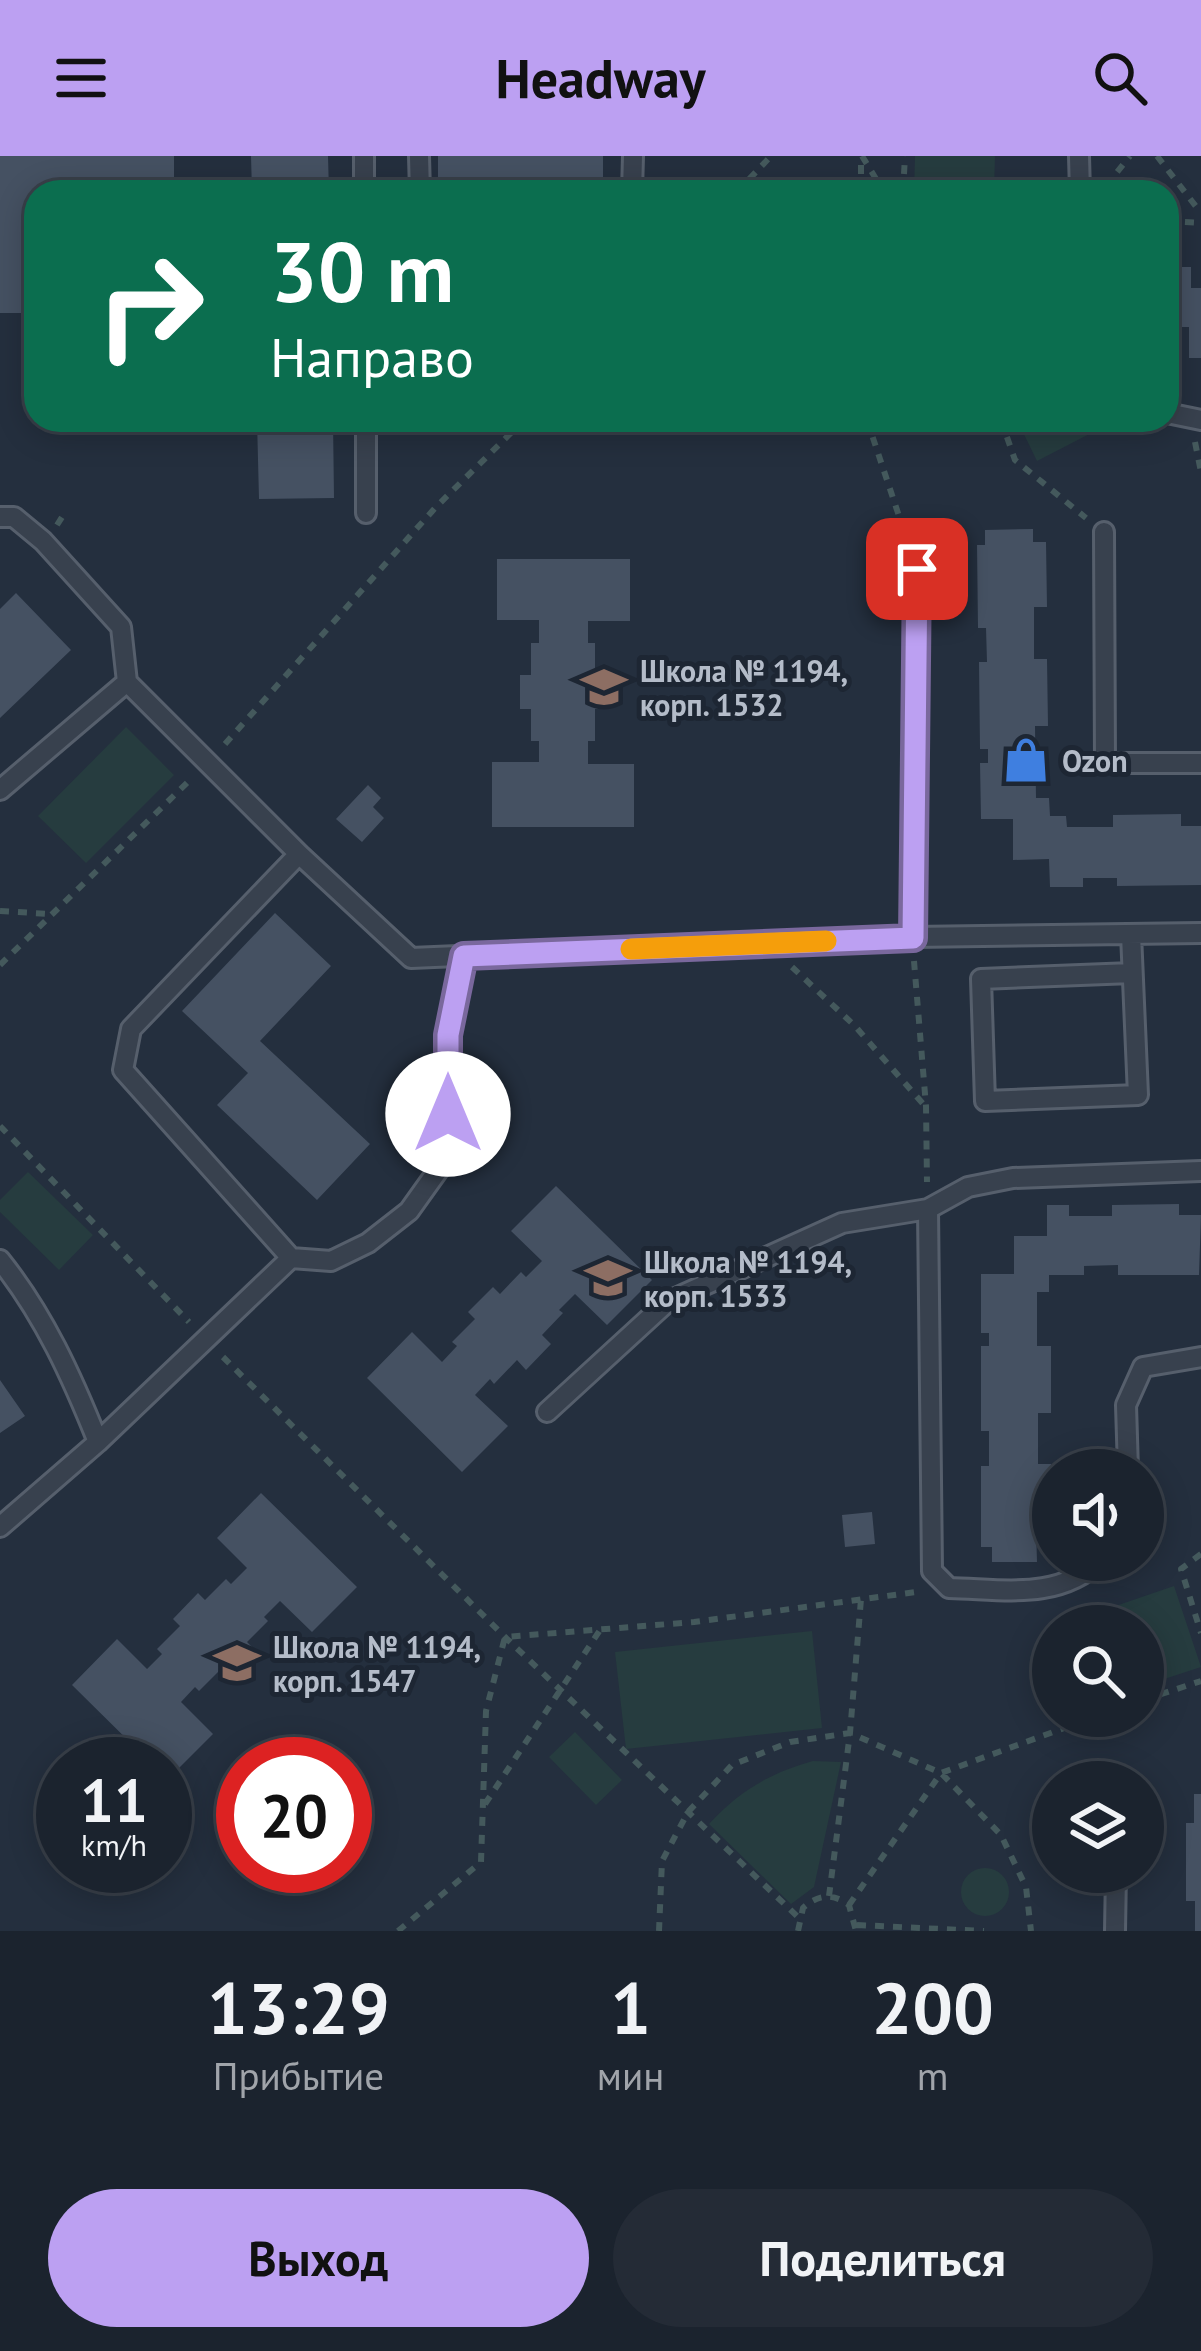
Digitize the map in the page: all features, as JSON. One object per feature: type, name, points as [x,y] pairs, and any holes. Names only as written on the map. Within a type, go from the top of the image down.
[{"type":"lane","points":[[366,432],[366,513]]},
{"type":"lane","points":[[0,517],[14,517],[43,541],[121,627],[127,682],[411,958],[913,938],[1201,933]]},
{"type":"lane","points":[[1104,532],[1105,763],[1201,764]]},
{"type":"lane","points":[[913,938],[917,569]]},
{"type":"lane","points":[[0,790],[127,682]]},
{"type":"lane","points":[[299,854],[131,1029],[122,1070],[291,1258],[331,1261],[368,1243],[409,1211],[444,1162],[448,1035],[464,956]]},
{"type":"lane","points":[[1131,934],[1138,1095],[985,1102],[981,979],[1132,973]]},
{"type":"lane","points":[[547,1412],[667,1302],[842,1223],[928,1209],[968,1187],[1013,1178],[1201,1171]]},
{"type":"lane","points":[[928,1209],[932,1571],[949,1588],[1049,1590],[1071,1581]]},
{"type":"lane","points":[[0,1527],[98,1442],[291,1258]]},
{"type":"lane","points":[[0,1260],[30,1297],[74,1382],[98,1442]]},
{"type":"lane","points":[[1127,1449],[1126,1405],[1143,1367],[1201,1357]]},
{"type":"lane","points":[[1115,1893],[1115,1931]]},
{"type":"path","points":[[748,180],[771,156]]},
{"type":"path","points":[[1111,180],[1130,156]]},
{"type":"path","points":[[1157,156],[1176,180]]},
{"type":"path","points":[[1179,184],[1201,213]]},
{"type":"path","points":[[0,965],[207,764],[435,508],[512,432]]},
{"type":"path","points":[[871,432],[917,569]]},
{"type":"path","points":[[1005,432],[1015,460],[1104,532]]},
{"type":"path","points":[[0,911],[53,914]]},
{"type":"path","points":[[913,938],[926,1106],[928,1209]]},
{"type":"path","points":[[768,944],[854,1025],[926,1106]]},
{"type":"path","points":[[0,1126],[204,1338],[799,1918]]},
{"type":"path","points":[[1201,1554],[1180,1569],[1201,1633]]},
{"type":"path","points":[[506,1637],[694,1622],[949,1588]]},
{"type":"path","points":[[829,1896],[861,1599]]},
{"type":"path","points":[[483,1807],[599,1630]]},
{"type":"path","points":[[398,1931],[481,1862],[486,1711],[506,1637]]},
{"type":"path","points":[[1164,1693],[1201,1681]]},
{"type":"path","points":[[659,1931],[662,1861],[688,1813],[732,1765],[790,1742],[850,1733],[941,1773],[1001,1834],[1026,1887],[1031,1931]]},
{"type":"path","points":[[849,1905],[941,1773],[1040,1737]]},
{"type":"path","points":[[798,1931],[799,1918],[811,1901],[829,1896],[849,1905],[856,1928],[984,1931]]},
{"type":"green space","points":[[915,156],[995,156],[994,180],[914,180]]},
{"type":"green space","points":[[1023,432],[1093,432],[1037,461]]},
{"type":"green space","points":[[126,727],[174,775],[86,863],[38,816]]},
{"type":"green space","points":[[28,1172],[93,1235],[59,1270],[0,1212],[0,1200]]},
{"type":"green space","points":[[1174,1586],[1201,1667],[1164,1679],[1164,1605],[1118,1605]]},
{"type":"green space","points":[[812,1631],[822,1728],[626,1749],[615,1652]]},
{"type":"green space","points":[[575,1732],[622,1780],[596,1805],[549,1757]]},
{"type":"green space","points":[[813,1761],[841,1762],[814,1887],[791,1904],[709,1824],[756,1785]]},
{"type":"green space","points":[[985,1868],[1002,1875],[1009,1892],[1002,1909],[985,1916],[968,1909],[961,1892],[968,1875]]},
{"type":"building","points":[[0,156],[174,156],[174,180],[24,180],[24,313],[0,313]]},
{"type":"building","points":[[251,156],[328,156],[329,180],[252,180]]},
{"type":"building","points":[[438,156],[603,156],[603,180],[438,180]]},
{"type":"building","points":[[1179,235],[1181,267],[1191,267],[1191,288],[1201,288],[1201,358],[1189,358],[1189,327],[1179,327]]},
{"type":"building","points":[[257,432],[333,432],[334,498],[259,499]]},
{"type":"building","points":[[1033,529],[1033,542],[1046,542],[1047,607],[1034,607],[1034,659],[1047,659],[1048,726],[1035,726],[1036,798],[1049,798],[1050,816],[1066,816],[1067,827],[1113,827],[1113,815],[1181,814],[1181,826],[1201,826],[1201,885],[1117,886],[1117,878],[1083,878],[1083,887],[1050,887],[1049,859],[1013,860],[1013,819],[981,819],[980,763],[988,763],[988,749],[980,749],[979,662],[987,662],[986,628],[978,628],[977,545],[985,545],[985,530]]},
{"type":"building","points":[[497,559],[630,559],[630,621],[588,621],[588,643],[595,643],[595,675],[606,675],[606,709],[595,709],[595,741],[588,741],[588,764],[634,764],[634,827],[492,827],[492,762],[539,762],[539,741],[531,741],[531,709],[520,709],[520,675],[531,675],[531,643],[539,643],[539,620],[497,620]]},
{"type":"building","points":[[16,593],[71,650],[0,718],[0,609]]},
{"type":"building","points":[[368,785],[381,798],[373,807],[384,818],[362,842],[336,819]]},
{"type":"building","points":[[275,913],[331,966],[260,1041],[370,1144],[317,1200],[217,1105],[248,1073],[182,1011]]},
{"type":"building","points":[[556,1186],[652,1280],[607,1325],[575,1294],[542,1335],[551,1344],[526,1370],[517,1360],[494,1384],[490,1379],[475,1395],[508,1426],[462,1472],[367,1378],[412,1332],[442,1362],[457,1346],[452,1342],[475,1319],[468,1312],[493,1287],[500,1294],[521,1272],[526,1277],[542,1261],[511,1231]]},
{"type":"building","points":[[1179,1204],[1179,1215],[1201,1215],[1199,1275],[1118,1275],[1118,1265],[1084,1266],[1084,1275],[1049,1275],[1049,1292],[1037,1292],[1037,1346],[1051,1346],[1051,1413],[1038,1413],[1038,1449],[1032,1449],[1032,1562],[992,1562],[992,1547],[981,1547],[981,1466],[989,1466],[989,1431],[981,1431],[981,1346],[989,1346],[989,1333],[981,1333],[981,1274],[1014,1274],[1014,1236],[1047,1236],[1047,1205],[1069,1205],[1069,1216],[1112,1216],[1112,1205]]},
{"type":"building","points":[[0,1380],[25,1416],[0,1433]]},
{"type":"building","points":[[261,1493],[357,1587],[312,1632],[280,1601],[247,1642],[257,1652],[231,1677],[222,1668],[199,1691],[195,1687],[181,1702],[213,1734],[192,1755],[192,1737],[125,1737],[72,1685],[117,1639],[147,1669],[162,1654],[157,1649],[180,1626],[173,1619],[198,1593],[205,1600],[226,1579],[231,1584],[247,1568],[217,1538]]},
{"type":"building","points":[[872,1512],[875,1544],[845,1547],[842,1515]]},
{"type":"building","points":[[1194,1794],[1201,1794],[1201,1931],[1195,1931],[1195,1901],[1186,1901],[1186,1823],[1194,1823]]},
{"type":"slow traffic","points":[[631,949],[826,941]]},
{"type":"place","name":"Школа № 1194, корп. 1532","points":[[604,687]]},
{"type":"place","name":"Ozon","points":[[1026,760]]},
{"type":"place","name":"Школа № 1194, корп. 1533","points":[[608,1278]]},
{"type":"place","name":"Школа № 1194, корп. 1547","points":[[237,1663]]},
{"type":"route","points":[[448,1114],[448,1035],[464,956],[913,938],[917,569]]}]
